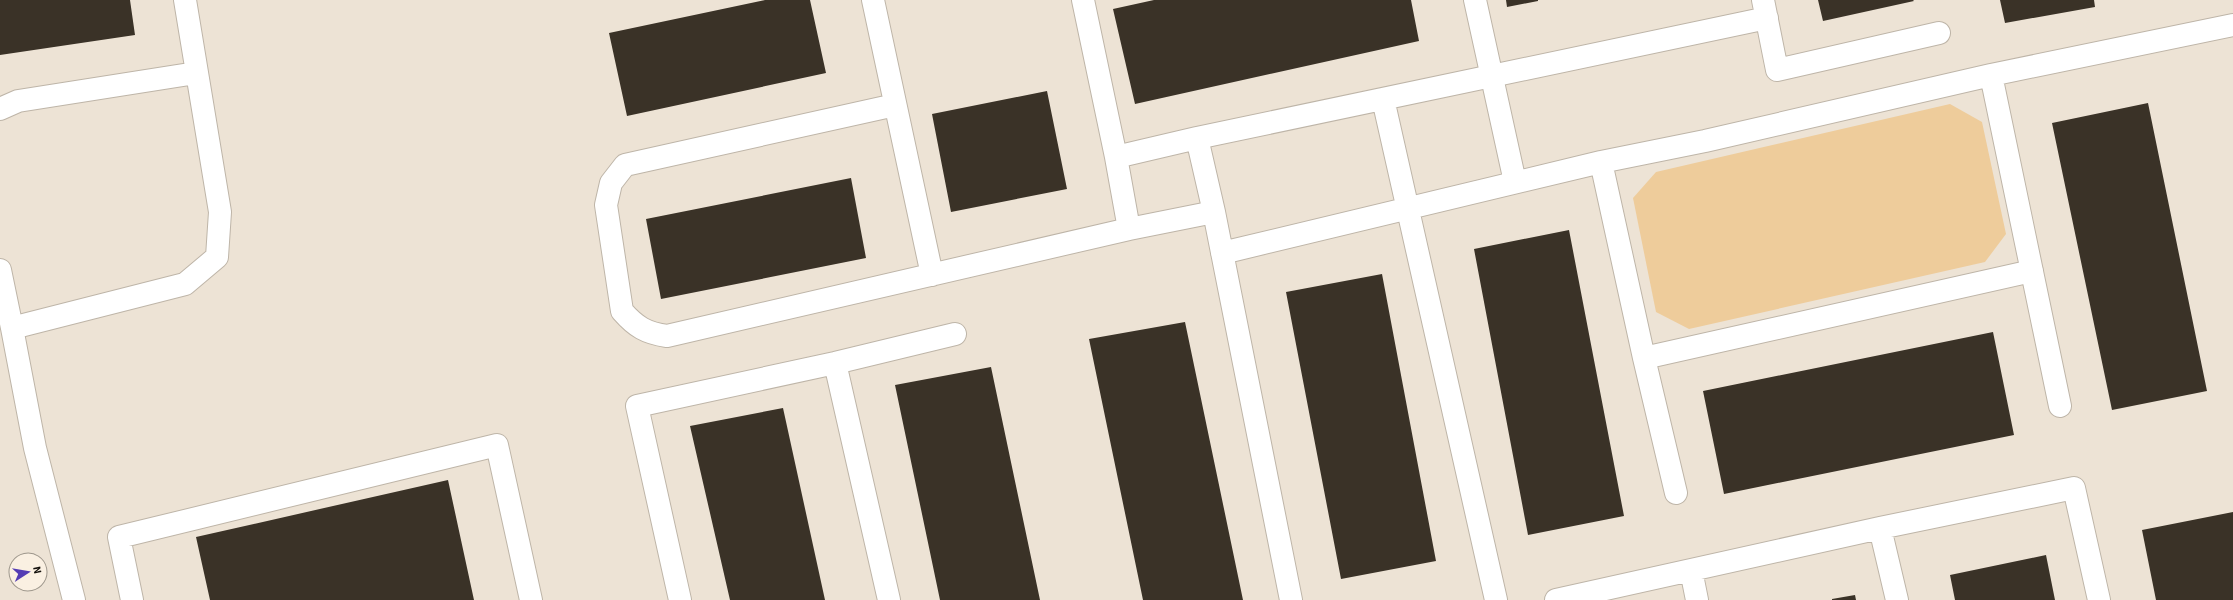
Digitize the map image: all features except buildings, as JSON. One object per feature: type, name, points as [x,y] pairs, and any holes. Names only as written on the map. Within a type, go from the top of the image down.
[{"type":"lane","points":[[12,328],[185,284],[216,256],[220,212],[196,74],[185,0]]},
{"type":"lane","points":[[873,0],[932,275]]},
{"type":"lane","points":[[1083,0],[1116,157],[1129,229]]},
{"type":"lane","points":[[1475,0],[1493,76],[1515,182]]},
{"type":"lane","points":[[1116,157],[1197,138],[1493,76],[1765,9],[1777,70],[1939,33]]},
{"type":"lane","points":[[1222,253],[1601,162],[1712,139],[1992,75],[2233,25]]},
{"type":"lane","points":[[0,109],[18,101],[196,74]]},
{"type":"lane","points":[[1992,75],[2060,406]]},
{"type":"lane","points":[[1383,99],[1406,208],[1496,600]]},
{"type":"lane","points":[[895,105],[625,165],[611,183],[606,205],[622,311],[632,323],[650,334],[667,336],[1129,229],[1214,212]]},
{"type":"lane","points":[[1197,138],[1214,212],[1291,600]]},
{"type":"lane","points":[[1601,162],[1644,358],[1676,493]]},
{"type":"lane","points":[[0,270],[35,448],[74,600]]},
{"type":"lane","points":[[1644,358],[2032,271]]},
{"type":"lane","points":[[680,600],[637,406],[955,334]]},
{"type":"lane","points":[[835,362],[889,600]]},
{"type":"lane","points":[[132,600],[119,537],[497,445],[531,600]]},
{"type":"lane","points":[[1556,600],[1880,528],[2074,488],[2099,600]]},
{"type":"lane","points":[[1880,528],[1897,600]]},
{"type":"lane","points":[[1691,570],[1697,600]]},
{"type":"shaded area","points":[[1950,104],[1982,122],[2006,234],[1985,262],[1689,329],[1656,312],[1633,198],[1656,172]]}]
